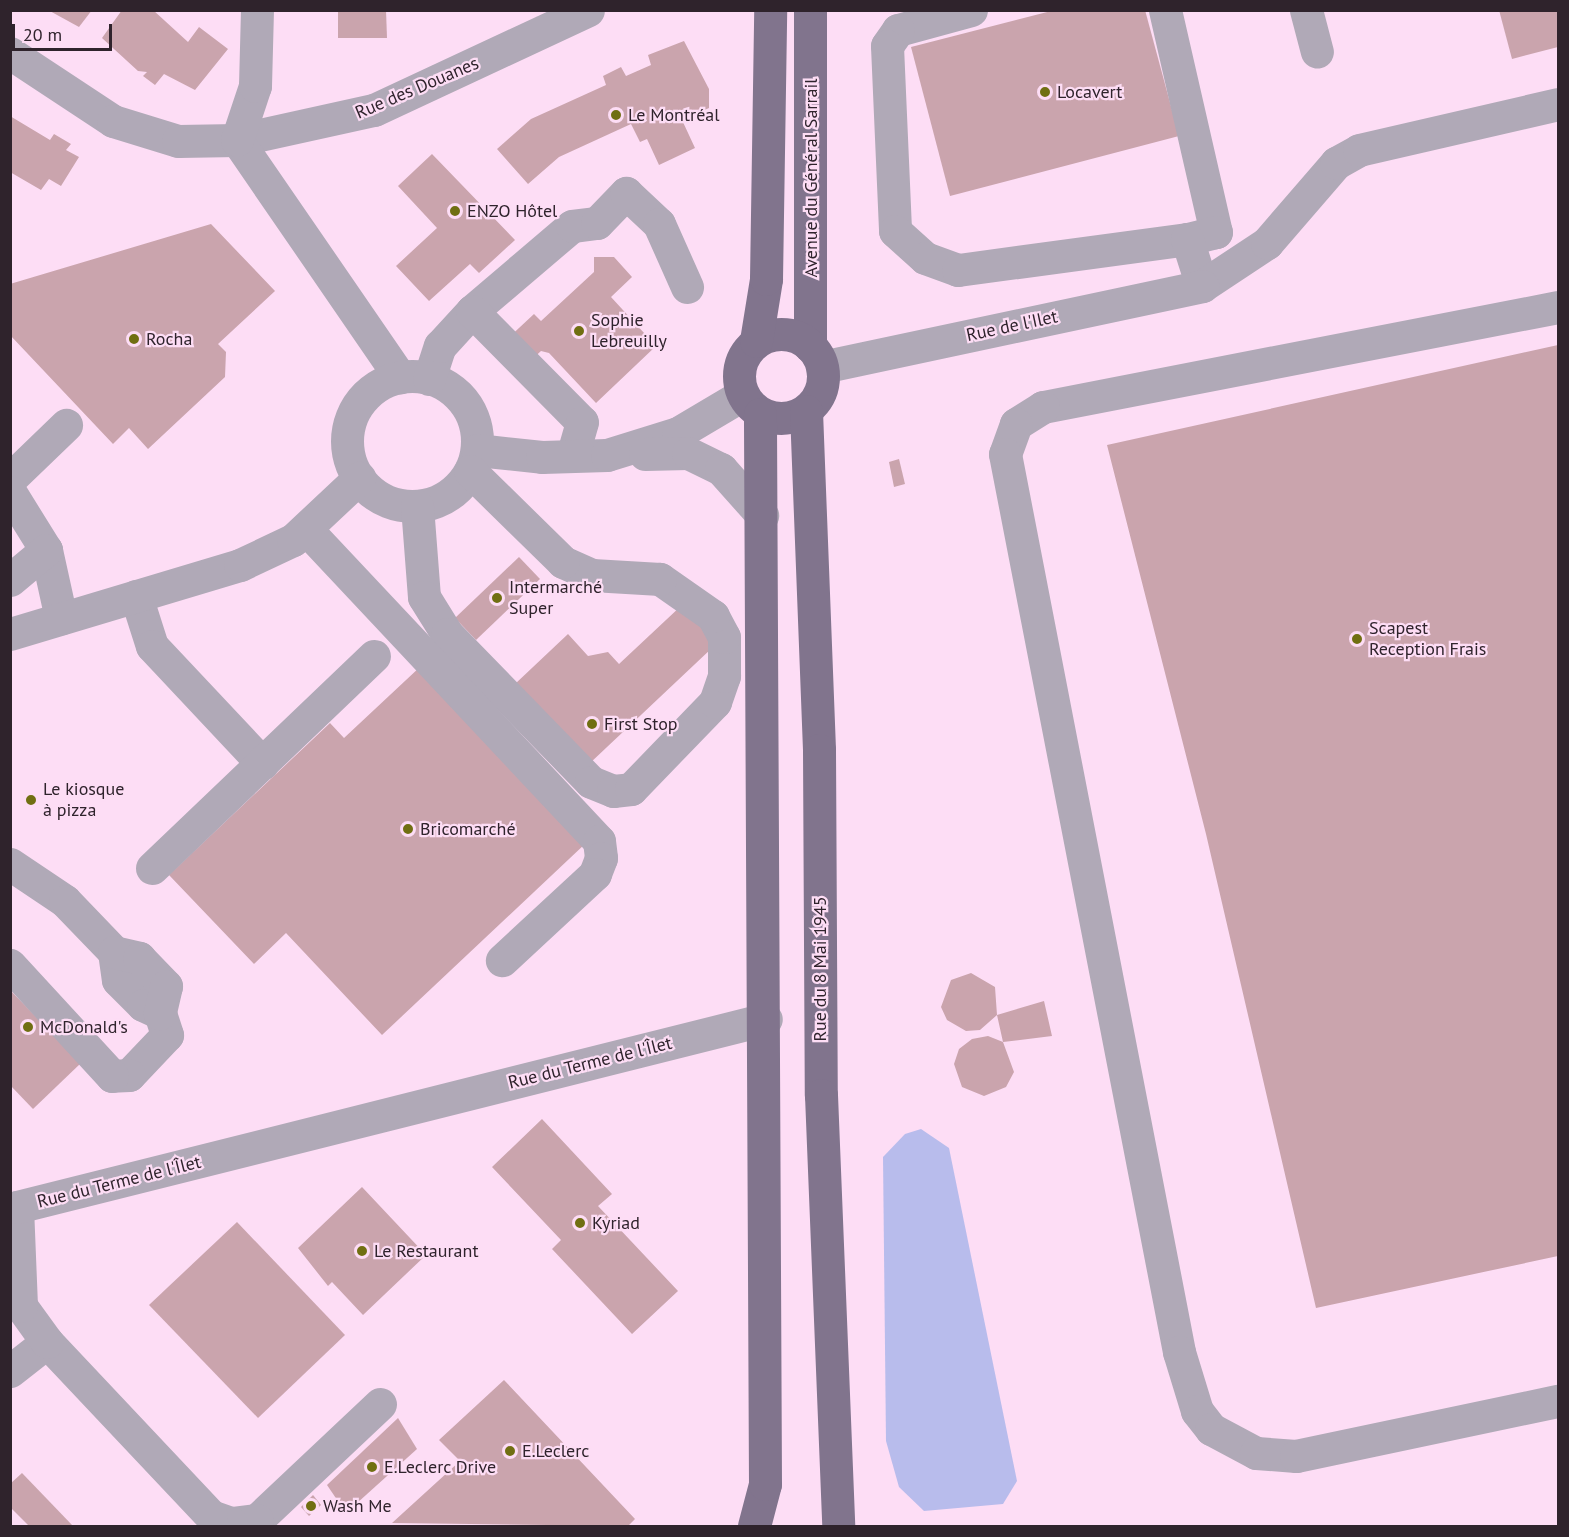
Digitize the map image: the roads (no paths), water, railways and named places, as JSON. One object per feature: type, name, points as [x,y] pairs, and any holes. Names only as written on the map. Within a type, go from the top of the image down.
[{"type":"main road","points":[[754,1527],[765,1484],[766,1019],[762,515],[751,404],[738,371],[756,342],[766,279],[770,10]]},
{"type":"main road","name":"Avenue du Général Sarrail","points":[[810,10],[816,356]]},
{"type":"main road","points":[[751,404],[783,419],[806,411],[820,391],[816,356],[784,334],[756,342]]},
{"type":"main road","name":"Rue du 8 Mai 1945","points":[[806,411],[819,750],[821,1107],[838,1527]]},
{"type":"street","points":[[257,10],[255,86],[237,140],[415,378]]},
{"type":"street","name":"Rue des Douanes","points":[[10,52],[113,121],[178,141],[237,140],[374,110],[588,10]]},
{"type":"street","points":[[971,10],[898,30],[887,46],[895,231],[925,258],[958,270],[1187,239],[1216,232],[1165,10]]},
{"type":"street","points":[[1306,10],[1317,52]]},
{"type":"street","points":[[1187,239],[1202,286],[1267,243],[1336,163],[1359,150],[1558,104]]},
{"type":"street","points":[[415,378],[472,311],[572,226],[597,223],[626,193],[659,224],[687,287]]},
{"type":"street","name":"Rue de l'Ilet","points":[[816,356],[1202,286]]},
{"type":"street","points":[[1558,307],[1042,407],[1016,424],[1005,454],[1179,1352],[1197,1411],[1211,1429],[1256,1453],[1296,1456],[1558,1401]]},
{"type":"street","points":[[472,311],[582,422],[572,456]]},
{"type":"street","points":[[415,378],[457,394],[470,410],[473,460],[457,489],[417,506],[395,504],[359,478],[348,448],[352,416],[380,384],[415,378]]},
{"type":"street","points":[[607,455],[678,433],[751,404]]},
{"type":"street","points":[[10,479],[66,425]]},
{"type":"street","points":[[473,460],[688,453],[721,469],[762,515]]},
{"type":"street","points":[[417,506],[424,597],[447,634],[591,782],[612,791],[631,789],[715,702],[724,676],[724,637],[713,616],[660,579],[592,575],[563,562],[473,460]]},
{"type":"street","points":[[10,634],[240,565],[306,529],[359,478]]},
{"type":"street","points":[[10,492],[46,550],[61,618]]},
{"type":"street","points":[[306,529],[599,841],[601,858],[595,873],[502,960]]},
{"type":"street","points":[[10,580],[46,550]]},
{"type":"street","points":[[136,596],[152,646],[262,763]]},
{"type":"street","points":[[152,868],[374,656]]},
{"type":"street","points":[[10,864],[65,901],[114,952],[118,980],[142,1005],[160,1013],[167,1035],[153,1054],[129,1075],[112,1076],[10,965]]},
{"type":"street","name":"Rue du Terme de l'Îlet","points":[[380,1404],[257,1520],[231,1523],[211,1516],[47,1342],[21,1306],[15,1254],[14,1204],[766,1019]]},
{"type":"street","points":[[10,1371],[47,1342]]},
{"type":"water","points":[[921,1129],[949,1148],[1017,1481],[1003,1504],[924,1511],[899,1487],[886,1441],[883,1157],[905,1134]]},
{"type":"place","name":"Locavert","points":[[1045,92]]},
{"type":"place","name":"Le Montréal","points":[[616,115]]},
{"type":"place","name":"ENZO Hôtel","points":[[455,211]]},
{"type":"place","name":"Sophie Lebreuilly","points":[[579,331]]},
{"type":"place","name":"Rocha","points":[[134,339]]},
{"type":"place","name":"Intermarché Super","points":[[497,598]]},
{"type":"place","name":"Scapest Reception Frais","points":[[1357,639]]},
{"type":"place","name":"First Stop","points":[[592,724]]},
{"type":"place","name":"Le kiosque à pizza","points":[[31,800]]},
{"type":"place","name":"Bricomarché","points":[[408,829]]},
{"type":"place","name":"McDonald's","points":[[28,1027]]},
{"type":"place","name":"Kyriad","points":[[580,1223]]},
{"type":"place","name":"Le Restaurant","points":[[362,1251]]},
{"type":"place","name":"E.Leclerc","points":[[510,1451]]},
{"type":"place","name":"E.Leclerc Drive","points":[[372,1467]]},
{"type":"place","name":"Wash Me","points":[[311,1506]]}]
